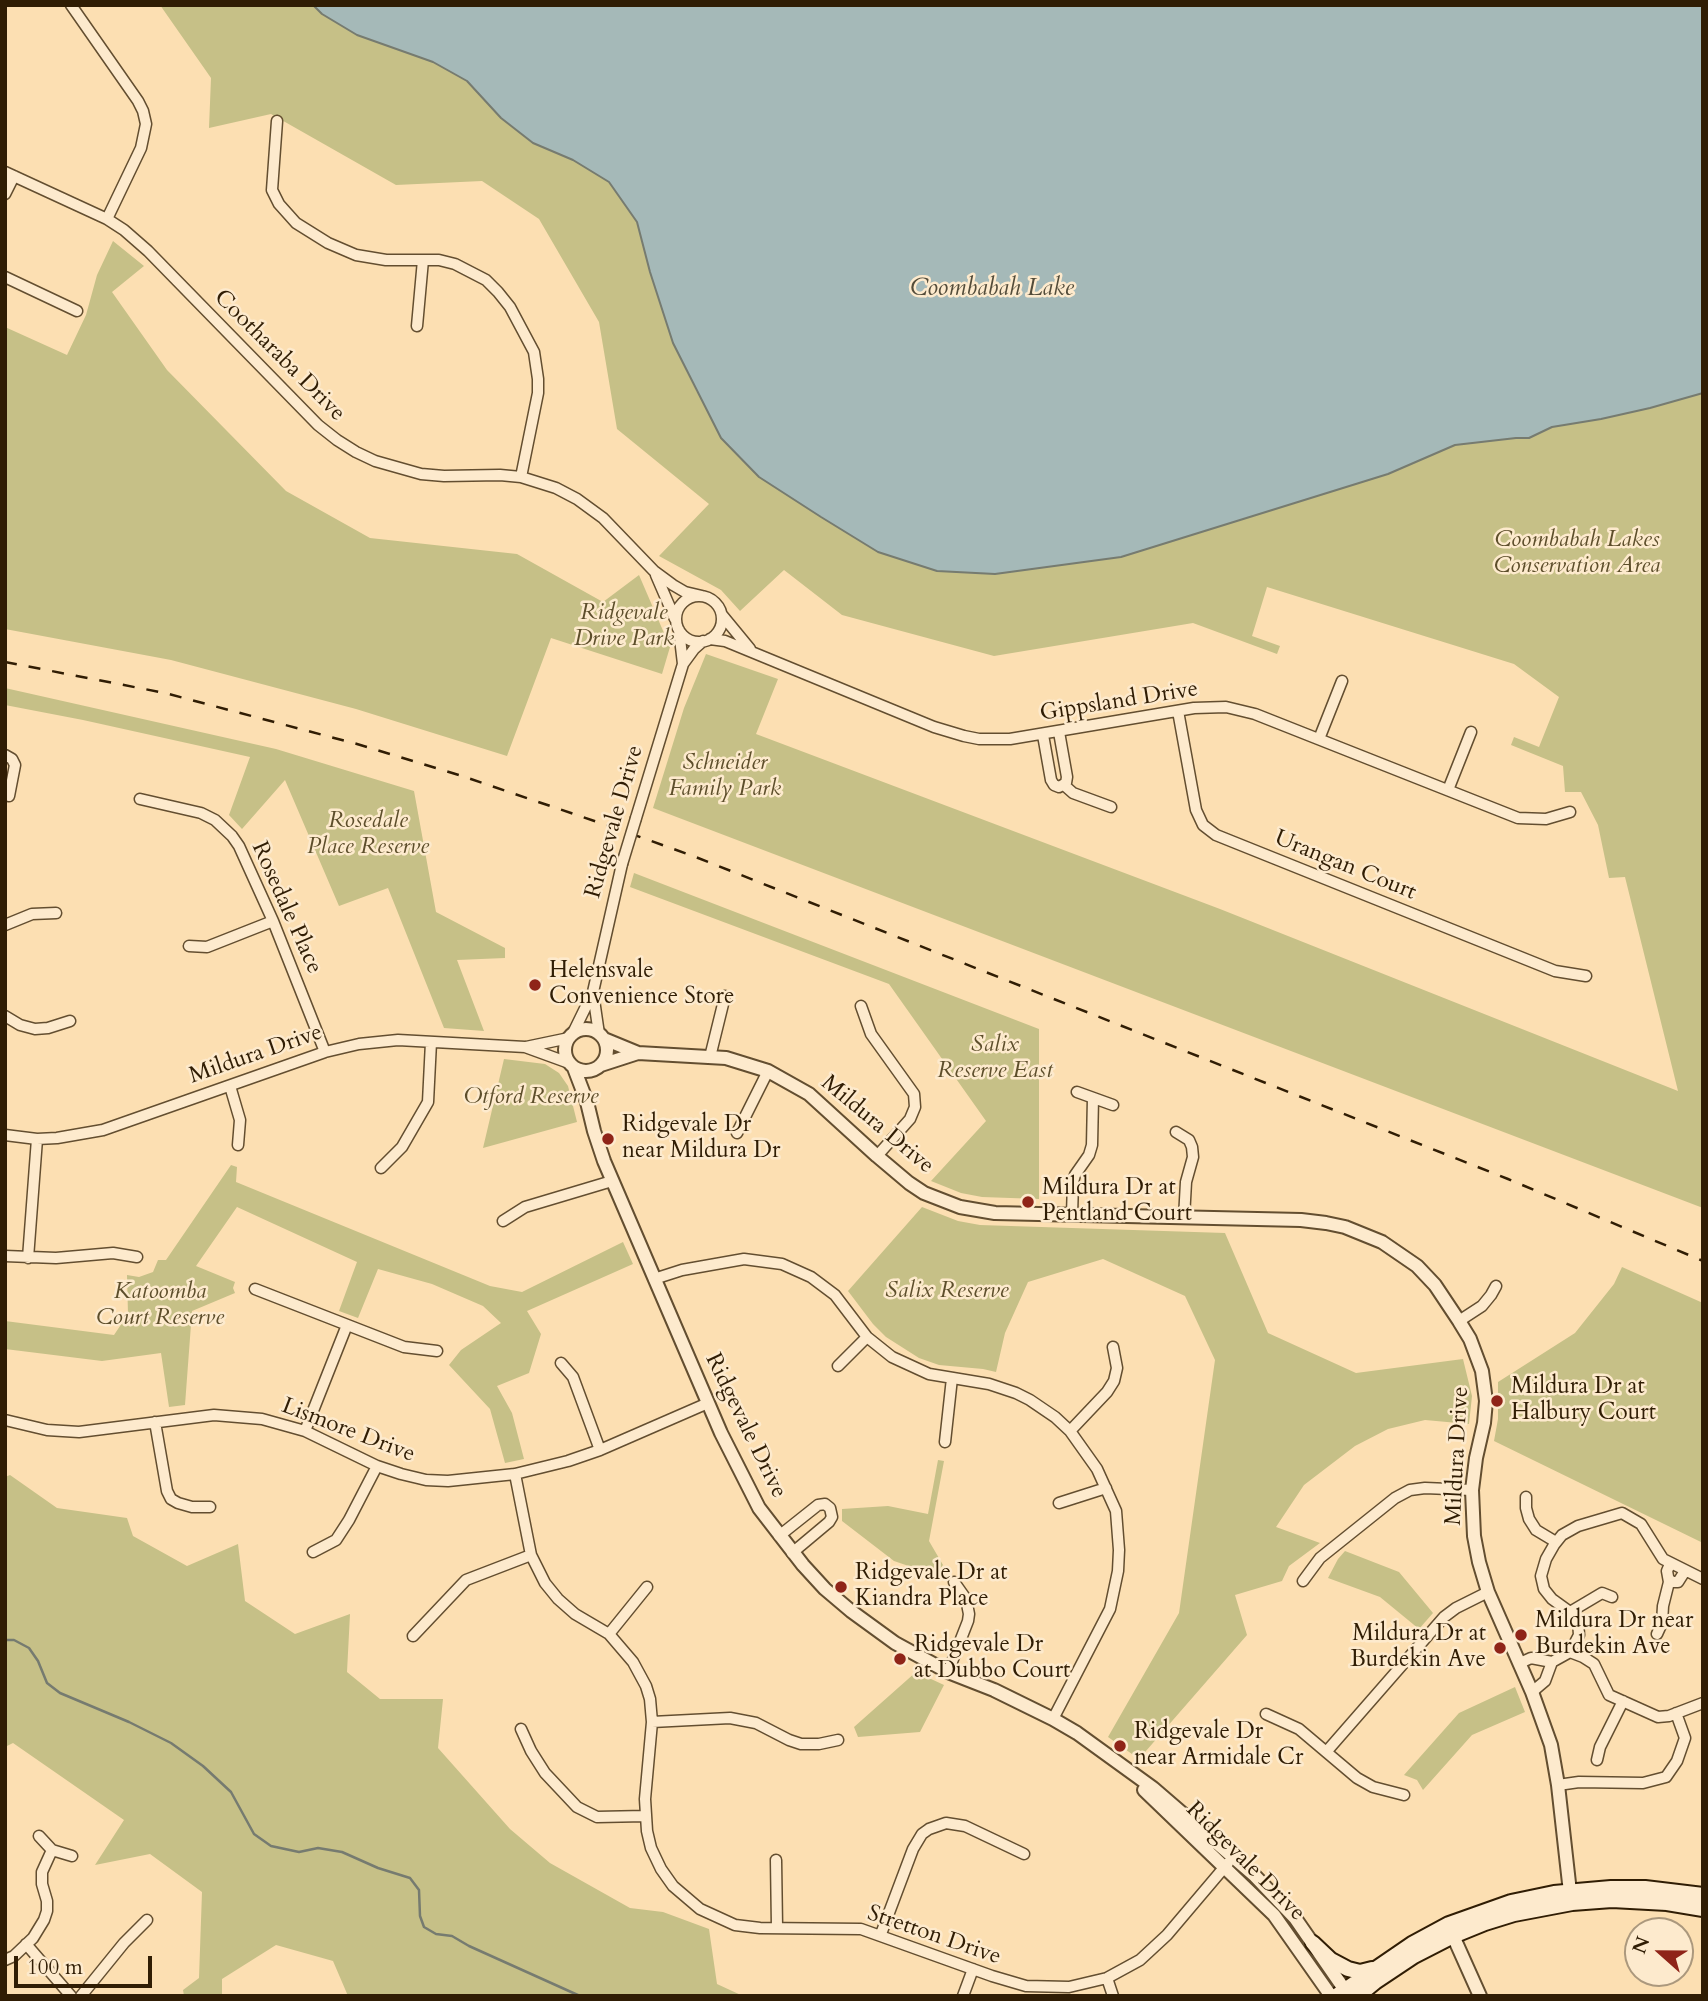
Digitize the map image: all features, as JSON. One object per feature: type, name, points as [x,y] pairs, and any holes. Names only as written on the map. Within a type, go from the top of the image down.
[{"type":"main road","points":[[1571,1897],[1611,1888],[1646,1888],[1703,1895]]},
{"type":"main road","points":[[1358,1996],[1472,1914],[1511,1902],[1553,1893],[1571,1897],[1641,1900],[1703,1909]]},
{"type":"main road","points":[[1340,1994],[1412,1944],[1451,1930]]},
{"type":"main road","points":[[1313,1943],[1331,1960],[1348,1969],[1360,1972],[1373,1969]]},
{"type":"street","points":[[71,5],[143,111],[145,124],[141,148],[107,219]]},
{"type":"street","points":[[277,121],[272,190],[279,204],[296,223],[328,243],[356,255],[386,260],[439,260],[455,264],[486,280],[510,307],[528,339],[537,367],[538,393],[521,477]]},
{"type":"street","points":[[5,194],[9,174]]},
{"type":"street","name":"Cootharaba Drive","points":[[9,174],[107,219],[124,230],[148,251],[302,410],[337,440],[375,461],[421,474],[521,477],[556,488],[590,508],[654,571],[685,592],[702,596]]},
{"type":"street","points":[[417,326],[423,260]]},
{"type":"street","points":[[5,277],[77,311]]},
{"type":"street","name":"Cootharaba Drive","points":[[654,571],[678,626]]},
{"type":"street","points":[[695,596],[702,596],[714,602],[721,614],[720,628],[707,640],[689,639],[678,626],[676,616],[682,603],[695,596]]},
{"type":"street","name":"Gippsland Drive","points":[[721,614],[753,652]]},
{"type":"street","name":"Ridgevale Drive","points":[[678,626],[683,664]]},
{"type":"street","name":"Ridgevale Drive","points":[[571,1036],[593,992],[622,864],[683,664],[694,649],[707,640]]},
{"type":"street","name":"Gippsland Drive","points":[[707,640],[725,641],[948,732],[979,739],[997,740],[1043,735],[1178,711],[1211,707],[1234,708],[1518,818],[1546,819],[1570,812]]},
{"type":"street","points":[[1319,739],[1342,681]]},
{"type":"street","name":"Urangan Court","points":[[1178,711],[1196,810],[1203,825],[1216,835],[1555,971],[1586,976]]},
{"type":"street","points":[[1059,732],[1067,777],[1064,785]]},
{"type":"street","points":[[1448,790],[1471,732]]},
{"type":"street","points":[[1043,735],[1051,780],[1056,786],[1064,785],[1073,793],[1111,807]]},
{"type":"street","points":[[5,755],[12,759],[15,765],[9,796]]},
{"type":"street","name":"Rosedale Place","points":[[140,799],[201,813],[225,828],[239,846],[273,921],[325,1052]]},
{"type":"street","points":[[5,925],[32,914],[55,913]]},
{"type":"street","points":[[189,946],[207,947],[273,921]]},
{"type":"street","name":"Ridgevale Drive","points":[[593,992],[601,1037]]},
{"type":"street","points":[[710,1057],[724,996]]},
{"type":"street","points":[[861,1006],[871,1034],[914,1094],[915,1107],[909,1119],[877,1156]]},
{"type":"street","points":[[5,1016],[20,1025],[35,1029],[70,1021]]},
{"type":"street","points":[[587,1029],[601,1037],[607,1052],[599,1067],[585,1072],[571,1066],[564,1051],[571,1036],[587,1029]]},
{"type":"street","name":"Mildura Drive","points":[[5,1135],[37,1139],[57,1138],[103,1130],[325,1052],[359,1044],[377,1041],[525,1047],[571,1036]]},
{"type":"street","name":"Mildura Drive","points":[[601,1037],[638,1053],[726,1058],[768,1071],[808,1094],[909,1183],[924,1193],[960,1207],[995,1213],[1314,1222],[1345,1227],[1365,1234],[1399,1252],[1416,1266],[1435,1285],[1459,1321],[1477,1354],[1482,1371],[1486,1401],[1472,1490],[1474,1536],[1489,1592],[1532,1692],[1551,1745],[1571,1897]]},
{"type":"street","points":[[381,1168],[402,1147],[428,1102],[431,1042]]},
{"type":"street","name":"Mildura Drive","points":[[525,1047],[571,1066]]},
{"type":"street","name":"Mildura Drive","points":[[599,1067],[638,1053]]},
{"type":"street","name":"Ridgevale Drive","points":[[571,1066],[587,1102],[596,1140],[612,1181],[708,1403],[745,1483],[759,1508],[792,1553],[825,1588],[875,1630],[948,1672],[994,1690],[1053,1719],[1153,1788],[1229,1862],[1340,1994]]},
{"type":"street","name":"Ridgevale Drive","points":[[587,1102],[599,1067]]},
{"type":"street","points":[[737,1133],[768,1071]]},
{"type":"street","points":[[230,1086],[240,1120],[238,1145]]},
{"type":"street","points":[[1077,1092],[1113,1105]]},
{"type":"street","points":[[1072,1215],[1075,1174],[1089,1155],[1092,1145],[1093,1098]]},
{"type":"street","points":[[1176,1132],[1189,1140],[1193,1157],[1186,1182],[1184,1217]]},
{"type":"street","points":[[28,1258],[37,1139]]},
{"type":"street","points":[[503,1221],[524,1207],[612,1181]]},
{"type":"street","points":[[5,1256],[56,1258],[113,1253],[137,1257]]},
{"type":"street","points":[[654,1279],[682,1270],[744,1259],[782,1264],[811,1277],[835,1295],[867,1337],[909,1367],[929,1374],[989,1384],[1016,1393],[1055,1417],[1070,1431],[1087,1453],[1116,1511],[1118,1571],[1116,1589],[1100,1632],[1053,1719]]},
{"type":"street","points":[[1459,1321],[1482,1306],[1492,1296],[1496,1286]]},
{"type":"street","points":[[255,1289],[404,1347],[437,1351]]},
{"type":"street","points":[[304,1431],[347,1325]]},
{"type":"street","points":[[838,1366],[867,1337]]},
{"type":"street","points":[[1070,1431],[1114,1381],[1117,1368],[1113,1348]]},
{"type":"street","points":[[561,1363],[573,1377],[600,1450]]},
{"type":"street","points":[[945,1442],[952,1378]]},
{"type":"street","name":"Lismore Drive","points":[[5,1420],[47,1430],[79,1432],[214,1415],[238,1416],[277,1422],[304,1431],[377,1465],[426,1480],[471,1480],[515,1474],[568,1461],[708,1403]]},
{"type":"street","points":[[155,1422],[167,1491],[171,1499],[192,1507],[210,1507]]},
{"type":"street","points":[[313,1552],[336,1540],[377,1465]]},
{"type":"street","name":"Stretton Drive","points":[[515,1474],[531,1555],[545,1583],[575,1614],[609,1633],[641,1673],[650,1699],[652,1722],[645,1799],[651,1848],[661,1870],[688,1901],[717,1918],[760,1928],[861,1928],[1026,1986],[1069,1987],[1107,1978],[1127,1968],[1153,1948],[1229,1862]]},
{"type":"street","points":[[1059,1503],[1105,1488]]},
{"type":"street","points":[[1303,1581],[1320,1558],[1395,1498],[1410,1490],[1425,1488],[1472,1490]]},
{"type":"street","points":[[1527,1497],[1529,1519],[1536,1530],[1556,1542]]},
{"type":"street","points":[[779,1536],[818,1505],[825,1504],[830,1508],[833,1514],[831,1520],[792,1553]]},
{"type":"street","points":[[1520,1663],[1531,1658],[1552,1662],[1570,1652],[1579,1635],[1578,1621],[1552,1599],[1544,1589],[1541,1576],[1546,1559],[1556,1542],[1562,1535],[1578,1526],[1622,1513],[1641,1524],[1662,1559],[1703,1579]]},
{"type":"street","points":[[413,1636],[466,1580],[531,1555]]},
{"type":"street","points":[[1657,1634],[1662,1623],[1670,1564]]},
{"type":"street","points":[[1669,1579],[1678,1583],[1685,1572]]},
{"type":"street","points":[[948,1672],[969,1614],[965,1598],[954,1582]]},
{"type":"street","points":[[609,1633],[647,1587]]},
{"type":"street","points":[[1327,1751],[1444,1617],[1489,1592]]},
{"type":"street","points":[[1570,1612],[1602,1593],[1612,1597]]},
{"type":"street","points":[[1570,1652],[1594,1664],[1609,1695],[1658,1717],[1703,1703]]},
{"type":"street","points":[[1532,1692],[1545,1681],[1552,1662]]},
{"type":"street","points":[[1597,1760],[1600,1747],[1623,1702]]},
{"type":"street","points":[[1558,1784],[1643,1783],[1666,1777],[1677,1761],[1685,1738],[1676,1713]]},
{"type":"street","points":[[1266,1714],[1299,1729],[1357,1778],[1373,1787],[1404,1796]]},
{"type":"street","points":[[652,1722],[730,1718],[756,1723],[801,1744],[838,1740]]},
{"type":"street","points":[[521,1729],[545,1773],[577,1807],[597,1817],[645,1816]]},
{"type":"street","points":[[881,1934],[913,1849],[922,1834],[929,1829],[946,1823],[965,1826],[1024,1854]]},
{"type":"street","points":[[40,1836],[52,1850],[72,1856]]},
{"type":"street","points":[[5,1960],[14,1956],[39,1929],[47,1911],[42,1872],[52,1850]]},
{"type":"street","points":[[776,1860],[778,1927]]},
{"type":"street","name":"Ridgevale Drive","points":[[1229,1862],[1255,1876],[1295,1918],[1313,1943],[1340,1994]]},
{"type":"street","points":[[81,1996],[124,1943],[147,1920]]},
{"type":"street","points":[[1451,1930],[1480,1996]]},
{"type":"street","points":[[26,1944],[71,1996]]},
{"type":"street","points":[[963,1996],[973,1969]]},
{"type":"street","points":[[1107,1978],[1113,1996]]},
{"type":"green space","name":"Coombabah Lakes Conservation Area","points":[[160,5],[313,5],[322,14],[357,35],[433,62],[467,81],[501,118],[533,143],[573,160],[609,182],[637,222],[673,343],[697,392],[937,571],[995,574],[1121,557],[1388,474],[1455,445],[1516,437],[1529,438],[1552,427],[1650,408],[1703,393],[1703,1208],[653,808],[684,708],[706,654],[778,679],[756,734],[1220,909],[1678,1091],[1625,877],[1609,878],[1598,825],[1581,792],[1565,792],[1563,766],[1511,745],[1514,737],[1539,747],[1559,697],[1514,664],[1267,587],[1252,636],[1280,646],[1277,654],[1193,623],[994,656],[842,615],[784,570],[740,611],[721,590],[659,556],[709,504],[617,429],[599,322],[539,219],[482,181],[396,185],[271,114],[209,128],[211,78]]},
{"type":"green space","name":"Ridgevale Drive Park","points":[[113,241],[144,266],[112,292],[167,370],[286,491],[370,538],[517,554],[603,602],[639,575],[670,647],[662,674],[551,638],[507,756],[356,709],[171,660],[5,629],[5,327],[67,355],[86,315],[97,275]]},
{"type":"green space","name":"Rosedale Place Reserve","points":[[5,688],[276,749],[414,791],[436,912],[505,948],[505,958],[457,960],[484,1031],[444,1028],[388,888],[339,906],[285,780],[242,829],[229,815],[250,757],[5,705]]},
{"type":"green space","name":"Salix Reserve East","points":[[634,873],[1039,1029],[1039,1199],[982,1197],[961,1193],[931,1181],[986,1121],[889,984],[630,887]]},
{"type":"green space","name":"Otford Reserve","points":[[504,1059],[545,1064],[559,1073],[568,1086],[577,1122],[483,1148]]},
{"type":"green space","name":"Katoomba Court Reserve","points":[[231,1165],[237,1167],[236,1182],[490,1286],[522,1292],[623,1242],[633,1264],[527,1311],[541,1334],[529,1373],[497,1386],[512,1413],[524,1459],[505,1463],[490,1409],[449,1365],[461,1350],[501,1323],[483,1306],[432,1284],[378,1269],[358,1318],[339,1311],[357,1262],[237,1207],[196,1266],[235,1282],[235,1293],[192,1311],[185,1405],[169,1407],[161,1353],[102,1361],[5,1349],[5,1321],[114,1335],[128,1314],[127,1275],[139,1277],[153,1272],[158,1260],[166,1260]]},
{"type":"green space","name":"Salix Reserve","points":[[922,1207],[958,1221],[980,1225],[1225,1233],[1268,1333],[1356,1373],[1463,1359],[1472,1396],[1469,1424],[1425,1420],[1388,1429],[1355,1446],[1304,1485],[1276,1527],[1320,1543],[1289,1566],[1282,1581],[1235,1595],[1247,1635],[1139,1759],[1108,1737],[1179,1613],[1215,1360],[1185,1296],[1103,1259],[1028,1282],[1005,1333],[996,1372],[939,1365],[919,1358],[886,1337],[848,1291]]},
{"type":"green space","points":[[1622,1267],[1703,1303],[1703,1543],[1494,1441],[1498,1419],[1498,1382],[1575,1333],[1614,1284]]},
{"type":"green space","points":[[938,1460],[944,1461],[929,1541],[943,1565],[935,1575],[894,1561],[842,1521],[842,1509],[888,1506],[928,1514]]},
{"type":"green space","points":[[10,1475],[57,1508],[127,1518],[133,1536],[187,1566],[238,1544],[245,1601],[295,1634],[350,1614],[347,1672],[380,1699],[443,1699],[438,1748],[510,1829],[550,1863],[630,1908],[663,1912],[709,1929],[717,1984],[743,1996],[348,1996],[333,1961],[276,1945],[222,1979],[222,1996],[184,1996],[183,1990],[199,1978],[202,1892],[150,1854],[95,1865],[124,1820],[13,1743],[5,1747],[5,1477]]},
{"type":"green space","points":[[1345,1551],[1399,1572],[1433,1613],[1419,1629],[1380,1597],[1328,1578]]},
{"type":"green space","points":[[916,1672],[944,1685],[920,1732],[858,1737],[854,1727]]},
{"type":"green space","points":[[1515,1687],[1525,1712],[1472,1735],[1423,1790],[1417,1780],[1404,1775],[1459,1713]]},
{"type":"water","name":"Coombabah Lake","points":[[313,5],[1703,5],[1703,393],[1650,408],[1552,427],[1529,438],[1455,445],[1388,474],[1121,557],[995,574],[937,571],[878,552],[821,517],[759,477],[721,438],[673,343],[637,222],[609,182],[573,160],[533,143],[501,118],[467,81],[433,62],[357,35],[322,14]]},
{"type":"waterway","points":[[5,1640],[14,1640],[29,1648],[47,1683],[60,1693],[171,1743],[203,1766],[231,1792],[254,1834],[271,1846],[299,1852],[318,1848],[342,1852],[410,1878],[419,1890],[420,1916],[424,1927],[436,1934],[452,1936],[580,1996]]},
{"type":"railway","points":[[5,662],[165,693],[357,744],[459,775],[615,828],[693,856],[1508,1179],[1703,1261]]},
{"type":"place","name":"Helensvale Convenience Store","points":[[535,985]]},
{"type":"place","name":"Ridgevale Dr near Mildura Dr","points":[[608,1139]]},
{"type":"place","name":"Mildura Dr at Pentland Court","points":[[1028,1202]]},
{"type":"place","name":"Mildura Dr at Halbury Court","points":[[1497,1401]]},
{"type":"place","name":"Ridgevale Dr at Kiandra Place","points":[[841,1587]]},
{"type":"place","name":"Mildura Dr near Burdekin Ave","points":[[1521,1635]]},
{"type":"place","name":"Mildura Dr at Burdekin Ave","points":[[1500,1648]]},
{"type":"place","name":"Ridgevale Dr at Dubbo Court","points":[[900,1659]]},
{"type":"place","name":"Ridgevale Dr near Armidale Cr","points":[[1120,1746]]},
{"type":"park label","name":"Schneider Family Park","points":[[725,777]]}]
